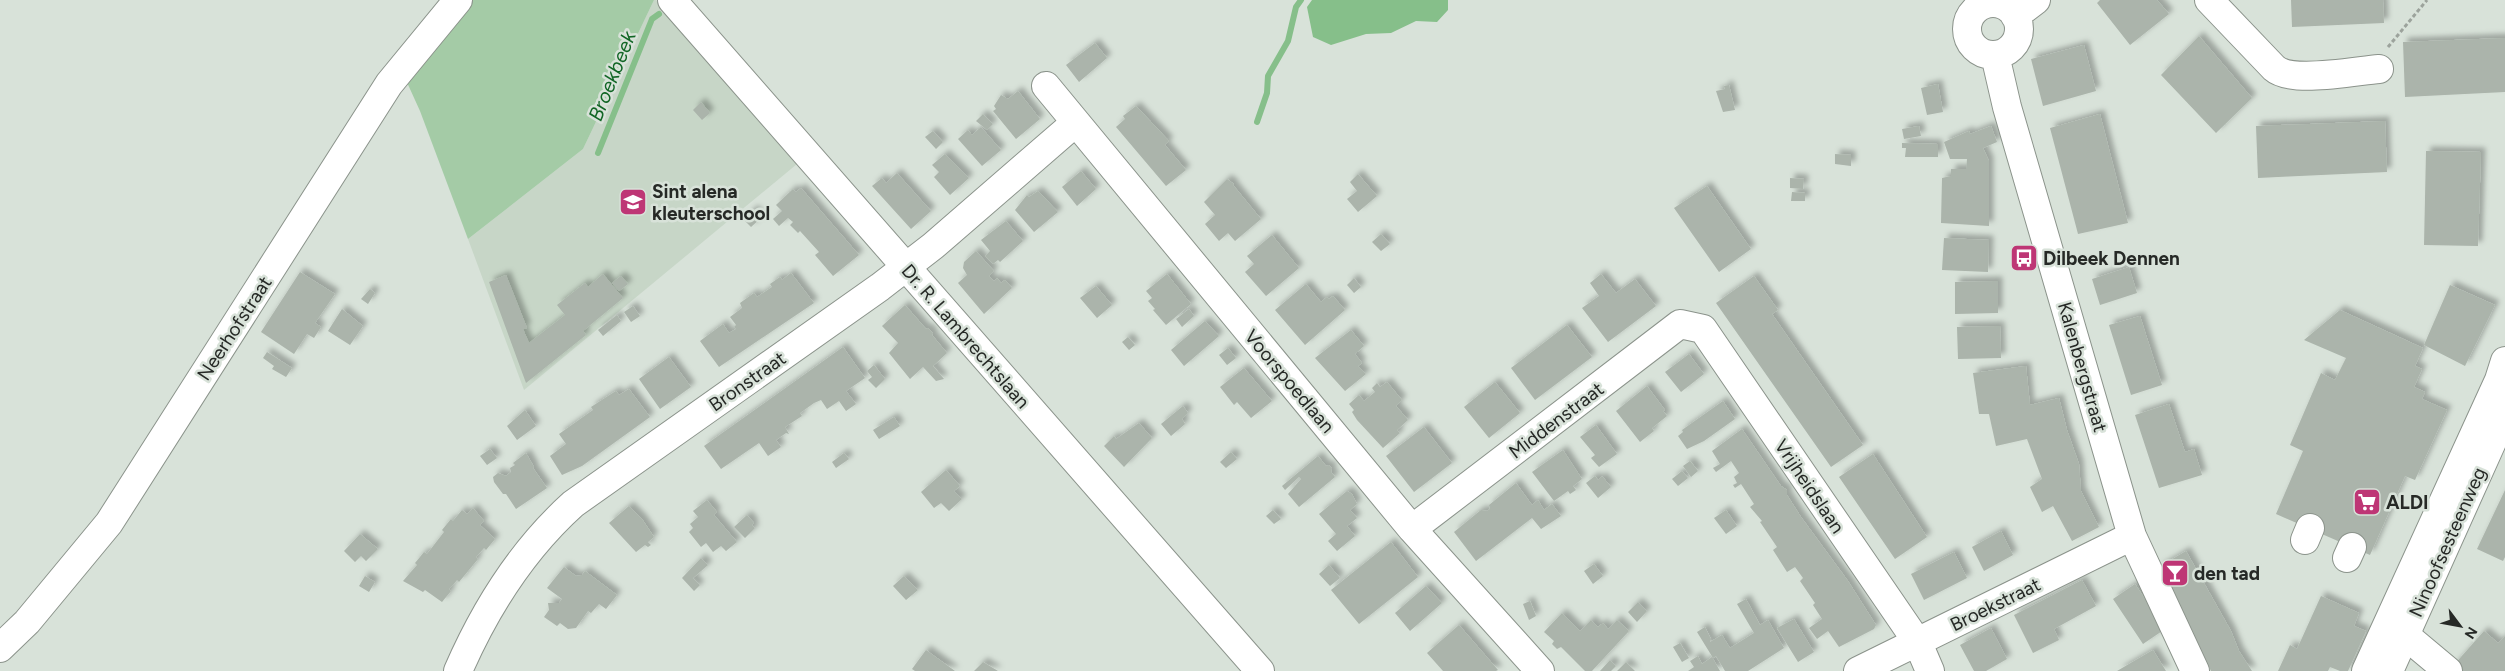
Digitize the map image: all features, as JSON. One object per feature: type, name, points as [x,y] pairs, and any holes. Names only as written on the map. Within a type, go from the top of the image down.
[{"type":"street","name":"Neerhofstraat","points":[[0,648],[39,608],[109,523],[389,84],[458,0]]},
{"type":"street","name":"Dr. R. Lambrechtslaan","points":[[672,0],[1260,671]]},
{"type":"street","points":[[2209,0],[2274,68],[2284,74],[2298,76],[2379,69]]},
{"type":"street","points":[[1975,4],[1999,4],[2008,8],[2025,8],[2018,26],[2018,37],[2013,46],[2005,52],[1995,56],[1978,51],[1968,38],[1968,21],[1975,4]]},
{"type":"street","name":"Kalenbergstraat","points":[[1995,56],[2007,107],[2132,536],[2195,671]]},
{"type":"street","name":"Voorspoedlaan","points":[[1046,86],[1412,530],[1540,671]]},
{"type":"street","name":"Bronstraat","points":[[458,671],[488,611],[512,573],[541,536],[568,508],[905,268],[1076,123]]},
{"type":"street","name":"Middenstraat","points":[[1412,530],[1680,324],[1703,329]]},
{"type":"street","name":"Vrijheidslaan","points":[[1703,329],[1918,643],[1930,671]]},
{"type":"street","name":"Ninoofsesteenweg","points":[[2366,671],[2499,380],[2505,361]]},
{"type":"street","name":"Ninoofsesteenweg","points":[[2389,671],[2505,414]]},
{"type":"street","name":"Broekstraat","points":[[1858,671],[2132,536]]},
{"type":"street","points":[[2405,636],[2448,671]]},
{"type":"path","points":[[2379,69],[2385,62],[2389,45],[2427,0]]},
{"type":"shaded area","points":[[469,0],[654,0],[583,149],[468,239],[420,111],[405,78]]},
{"type":"shaded area","name":"Sint alena kleuterschool","points":[[654,0],[656,0],[797,164],[524,390],[468,239],[583,149]]},
{"type":"shaded area","points":[[1312,0],[1448,0],[1448,10],[1437,22],[1416,21],[1391,33],[1366,34],[1331,45],[1313,37],[1307,7]]},
{"type":"building","points":[[2100,0],[2157,0],[2169,14],[2130,45],[2097,3]]},
{"type":"building","points":[[2291,0],[2383,0],[2384,23],[2292,27]]},
{"type":"building","points":[[2199,36],[2252,98],[2216,133],[2161,75]]},
{"type":"building","points":[[2505,38],[2505,92],[2405,97],[2403,42]]},
{"type":"building","points":[[1095,43],[1107,58],[1079,82],[1066,65]]},
{"type":"building","points":[[2084,45],[2096,91],[2043,106],[2031,59]]},
{"type":"building","points":[[1938,84],[1943,112],[1927,115],[1921,88]]},
{"type":"building","points":[[1729,85],[1735,110],[1723,112],[1716,91],[1725,89],[1724,86]]},
{"type":"building","points":[[1018,91],[1040,119],[1016,139],[993,111],[996,109],[994,106],[1001,95],[1008,99]]},
{"type":"building","points":[[701,102],[710,113],[702,120],[693,110]]},
{"type":"building","points":[[1136,106],[1169,141],[1165,145],[1186,170],[1166,186],[1116,127],[1125,119],[1123,116]]},
{"type":"building","points":[[983,114],[993,124],[987,130],[976,121]]},
{"type":"building","points":[[2100,114],[2128,223],[2078,234],[2050,128]]},
{"type":"building","points":[[2385,121],[2387,172],[2258,178],[2256,126]]},
{"type":"building","points":[[1919,126],[1921,136],[1904,139],[1902,129]]},
{"type":"building","points":[[1991,126],[1997,142],[1983,148],[1989,161],[1989,226],[1941,223],[1942,178],[1951,176],[1951,169],[1966,169],[1967,159],[1950,159],[1944,142],[1969,131],[1970,134]]},
{"type":"building","points":[[981,127],[1001,150],[982,166],[958,139],[968,130],[972,135]]},
{"type":"building","points":[[933,131],[943,142],[936,149],[925,137]]},
{"type":"building","points":[[1902,143],[1938,144],[1938,157],[1905,157],[1906,148],[1902,148]]},
{"type":"building","points":[[2426,151],[2481,152],[2478,246],[2424,245]]},
{"type":"building","points":[[945,154],[969,178],[950,195],[934,177],[939,172],[932,165]]},
{"type":"building","points":[[1835,154],[1851,155],[1851,166],[1835,164]]},
{"type":"building","points":[[1081,171],[1096,189],[1077,206],[1062,187]]},
{"type":"building","points":[[897,173],[931,211],[911,229],[872,186],[882,178],[886,183]]},
{"type":"building","points":[[1358,174],[1377,196],[1358,212],[1347,199],[1357,191],[1350,182]]},
{"type":"building","points":[[1790,178],[1804,179],[1803,189],[1790,188]]},
{"type":"building","points":[[1227,179],[1234,184],[1261,219],[1235,241],[1228,233],[1219,241],[1205,224],[1215,215],[1204,202]]},
{"type":"building","points":[[1707,186],[1751,249],[1719,272],[1674,208]]},
{"type":"building","points":[[801,188],[859,255],[833,276],[815,255],[819,252],[800,231],[798,233],[790,225],[793,222],[788,218],[779,226],[773,219],[782,211],[776,205],[793,189],[796,192]]},
{"type":"building","points":[[1038,191],[1058,212],[1034,232],[1015,210],[1027,195],[1029,197]]},
{"type":"building","points":[[1792,192],[1805,193],[1805,201],[1791,201]]},
{"type":"building","points":[[754,209],[761,218],[751,227],[743,219]]},
{"type":"building","points":[[1006,221],[1023,241],[1000,262],[998,260],[993,264],[985,256],[990,251],[981,240]]},
{"type":"building","points":[[1381,234],[1390,244],[1381,251],[1372,242]]},
{"type":"building","points":[[1272,235],[1299,268],[1266,296],[1245,272],[1254,264],[1247,256]]},
{"type":"building","points":[[1944,238],[1989,240],[1988,272],[1942,270]]},
{"type":"building","points":[[976,251],[994,271],[989,276],[994,281],[997,278],[1001,283],[1005,280],[1012,288],[984,314],[958,283],[967,275],[963,268],[964,262]]},
{"type":"building","points":[[2129,267],[2137,293],[2100,305],[2092,279]]},
{"type":"building","points":[[300,272],[335,294],[315,323],[321,327],[314,338],[307,334],[294,354],[261,332]]},
{"type":"building","points":[[791,273],[814,303],[719,367],[700,341],[723,324],[729,333],[736,329],[734,327],[736,325],[730,317],[742,308],[740,303],[754,293],[757,297],[772,287],[770,284],[780,277],[782,280]]},
{"type":"building","points":[[603,274],[623,298],[583,331],[586,335],[526,383],[489,282],[506,275],[527,328],[523,329],[529,343],[565,315],[557,305],[585,283],[588,287]]},
{"type":"building","points":[[1167,274],[1191,304],[1166,325],[1153,310],[1155,309],[1148,301],[1152,298],[1146,291]]},
{"type":"building","points":[[1601,274],[1616,293],[1635,279],[1656,306],[1608,342],[1582,308],[1599,296],[1590,283]]},
{"type":"building","points":[[621,276],[628,284],[619,291],[612,283]]},
{"type":"building","points":[[1754,276],[1778,310],[1772,314],[1863,445],[1831,467],[1716,303]]},
{"type":"building","points":[[1354,278],[1361,287],[1354,293],[1347,285]]},
{"type":"building","points":[[1998,281],[1998,313],[1955,314],[1955,282]]},
{"type":"building","points":[[1306,284],[1321,302],[1327,297],[1329,299],[1333,296],[1345,310],[1305,345],[1275,310]]},
{"type":"building","points":[[2450,285],[2495,305],[2465,366],[2424,345]]},
{"type":"building","points":[[1096,286],[1112,305],[1097,318],[1080,298]]},
{"type":"building","points":[[370,289],[375,293],[368,304],[361,299]]},
{"type":"building","points":[[905,305],[926,329],[928,328],[933,333],[932,335],[947,353],[933,366],[944,379],[936,381],[923,367],[910,379],[889,353],[898,343],[882,326]]},
{"type":"building","points":[[633,306],[640,316],[631,322],[624,312]]},
{"type":"building","points":[[342,309],[363,326],[350,345],[328,331]]},
{"type":"building","points":[[1189,309],[1194,316],[1182,327],[1176,319]]},
{"type":"building","points":[[2340,310],[2423,348],[2415,366],[2422,369],[2414,387],[2425,392],[2422,399],[2447,410],[2415,480],[2405,476],[2370,555],[2276,514],[2303,451],[2290,445],[2321,373],[2335,380],[2346,358],[2304,340]]},
{"type":"building","points":[[617,315],[621,321],[603,336],[598,330]]},
{"type":"building","points":[[2140,316],[2162,385],[2131,395],[2109,325]]},
{"type":"building","points":[[1205,321],[1219,336],[1184,366],[1171,350]]},
{"type":"building","points":[[1567,325],[1592,357],[1535,400],[1511,368]]},
{"type":"building","points":[[2000,326],[2001,358],[1958,359],[1957,327]]},
{"type":"building","points":[[1351,330],[1364,346],[1355,354],[1362,363],[1358,366],[1366,374],[1345,391],[1315,358]]},
{"type":"building","points":[[1128,337],[1135,345],[1129,350],[1122,342]]},
{"type":"building","points":[[843,347],[865,378],[846,391],[856,404],[846,411],[839,401],[827,409],[821,400],[814,403],[800,413],[802,416],[785,427],[789,434],[786,433],[776,440],[781,447],[768,456],[759,443],[721,469],[704,446]]},
{"type":"building","points":[[1228,348],[1236,358],[1227,365],[1219,355]]},
{"type":"building","points":[[267,352],[292,368],[286,377],[272,369],[274,366],[263,358]]},
{"type":"building","points":[[1689,354],[1704,374],[1681,392],[1665,372]]},
{"type":"building","points":[[669,357],[691,387],[660,409],[639,379]]},
{"type":"building","points":[[874,365],[885,379],[876,388],[868,380],[872,377],[867,371]]},
{"type":"building","points":[[2026,366],[2030,405],[2059,398],[2067,430],[2079,464],[2081,491],[2099,527],[2072,541],[2053,506],[2042,512],[2030,487],[2042,479],[2027,439],[1996,446],[1989,414],[1979,414],[1973,373]]},
{"type":"building","points":[[1244,368],[1272,401],[1251,418],[1237,402],[1234,405],[1220,387]]},
{"type":"building","points":[[1387,382],[1402,400],[1396,406],[1408,420],[1397,430],[1400,433],[1383,448],[1357,420],[1352,412],[1354,410],[1349,404],[1359,395],[1364,401],[1375,392],[1372,388],[1377,383],[1380,387]]},
{"type":"building","points":[[1495,382],[1520,413],[1489,438],[1464,407]]},
{"type":"building","points":[[1647,386],[1665,410],[1663,411],[1667,416],[1652,428],[1654,431],[1640,442],[1616,411]]},
{"type":"building","points":[[629,389],[650,417],[582,466],[562,475],[550,456],[566,444],[559,434],[593,410],[591,407],[608,396],[616,391],[619,395]]},
{"type":"building","points":[[1723,401],[1735,419],[1704,441],[1687,449],[1678,436],[1683,432],[1682,430]]},
{"type":"building","points":[[2169,404],[2185,452],[2194,449],[2202,475],[2159,488],[2135,415]]},
{"type":"building","points":[[1183,406],[1188,413],[1182,419],[1185,424],[1171,436],[1161,424]]},
{"type":"building","points":[[525,410],[536,426],[517,440],[507,426]]},
{"type":"building","points":[[894,417],[900,426],[879,439],[873,430]]},
{"type":"building","points":[[1139,423],[1152,438],[1124,467],[1104,446],[1114,436],[1116,439]]},
{"type":"building","points":[[1596,425],[1617,454],[1599,467],[1591,458],[1595,455],[1580,437]]},
{"type":"building","points":[[1424,427],[1452,463],[1414,492],[1386,456]]},
{"type":"building","points":[[1742,429],[1781,486],[1787,490],[1787,495],[1801,517],[1848,581],[1876,625],[1874,629],[1839,647],[1828,631],[1817,639],[1809,628],[1822,619],[1813,605],[1815,603],[1800,581],[1803,578],[1795,567],[1787,572],[1773,550],[1777,547],[1760,522],[1762,521],[1750,507],[1754,504],[1741,484],[1735,488],[1733,485],[1737,483],[1734,477],[1739,473],[1731,461],[1716,472],[1713,468],[1720,464],[1712,451]]},
{"type":"building","points":[[490,449],[497,458],[487,465],[480,456]]},
{"type":"building","points":[[1563,450],[1582,479],[1573,486],[1576,490],[1570,494],[1568,491],[1554,501],[1532,472]]},
{"type":"building","points":[[1231,452],[1237,459],[1226,468],[1220,462]]},
{"type":"building","points":[[526,453],[533,468],[547,488],[516,509],[506,494],[503,494],[494,482],[493,477],[498,473],[506,476],[511,472],[510,468],[515,465],[513,463]]},
{"type":"building","points":[[844,453],[849,459],[836,468],[832,462]]},
{"type":"building","points":[[1873,454],[1927,537],[1895,559],[1839,477]]},
{"type":"building","points":[[1318,456],[1326,466],[1329,465],[1332,468],[1331,472],[1335,477],[1299,507],[1288,494],[1301,479],[1299,477],[1285,490],[1282,486]]},
{"type":"building","points":[[1690,461],[1698,471],[1691,477],[1683,466]]},
{"type":"building","points":[[946,470],[960,486],[954,491],[962,499],[949,511],[941,503],[934,508],[921,492]]},
{"type":"building","points":[[1682,471],[1688,478],[1678,486],[1672,479]]},
{"type":"building","points":[[1595,476],[1598,480],[1602,476],[1611,487],[1598,498],[1586,483]]},
{"type":"building","points":[[1516,483],[1532,505],[1538,500],[1544,510],[1552,504],[1561,516],[1541,529],[1532,518],[1476,561],[1454,532],[1481,510],[1487,511],[1490,509],[1489,505]]},
{"type":"building","points":[[2505,490],[2505,557],[2503,561],[2477,549]]},
{"type":"building","points":[[1347,491],[1352,494],[1357,504],[1350,510],[1357,518],[1347,526],[1355,536],[1337,551],[1328,541],[1336,534],[1319,514]]},
{"type":"building","points":[[707,500],[717,512],[714,515],[737,542],[726,551],[721,546],[713,552],[706,543],[701,547],[689,532],[693,528],[690,524],[698,517],[693,511]]},
{"type":"building","points":[[629,506],[642,519],[654,537],[648,542],[651,545],[648,547],[645,545],[636,552],[609,523]]},
{"type":"building","points":[[473,508],[484,521],[480,525],[495,539],[486,550],[484,548],[476,557],[478,559],[459,582],[457,580],[449,589],[451,591],[442,602],[425,590],[423,592],[403,581],[417,565],[415,563],[424,552],[427,554],[444,532],[442,530],[451,519],[453,521],[462,510],[467,514]]},
{"type":"building","points":[[1273,510],[1281,519],[1274,524],[1266,516]]},
{"type":"building","points":[[1726,510],[1737,526],[1726,534],[1714,518]]},
{"type":"building","points":[[747,515],[754,523],[752,525],[755,528],[745,538],[734,527]]},
{"type":"building","points":[[2001,531],[2013,555],[1984,571],[1972,547]]},
{"type":"building","points":[[360,534],[378,549],[366,561],[361,556],[355,562],[344,551]]},
{"type":"building","points":[[1391,542],[1418,577],[1359,624],[1331,590]]},
{"type":"building","points":[[2186,551],[2231,631],[2239,651],[2252,671],[2211,671],[2159,567]]},
{"type":"building","points":[[1954,552],[1967,578],[1924,600],[1911,574]]},
{"type":"building","points":[[701,558],[708,565],[693,578],[700,585],[694,591],[682,578]]},
{"type":"building","points":[[1594,564],[1603,576],[1593,584],[1584,571]]},
{"type":"building","points":[[1329,565],[1340,578],[1330,586],[1319,574]]},
{"type":"building","points":[[564,567],[576,576],[582,575],[585,571],[617,595],[606,609],[599,604],[591,613],[588,611],[576,628],[568,629],[560,623],[557,626],[544,617],[549,610],[548,603],[559,603],[562,599],[547,588]]},
{"type":"building","points":[[365,576],[375,582],[369,592],[359,586]]},
{"type":"building","points":[[904,576],[918,590],[906,600],[893,586]]},
{"type":"building","points":[[2082,580],[2096,606],[2054,629],[2059,640],[2033,653],[2014,615]]},
{"type":"building","points":[[2135,584],[2165,629],[2143,644],[2113,599]]},
{"type":"building","points":[[1426,586],[1442,603],[1410,631],[1395,613]]},
{"type":"building","points":[[2321,596],[2359,613],[2354,626],[2366,631],[2348,671],[2340,671],[2330,667],[2328,671],[2278,671],[2290,645],[2297,649]]},
{"type":"building","points":[[1746,599],[1760,625],[1768,620],[1784,648],[1748,671],[1725,671],[1716,656],[1713,658],[1697,632],[1705,627],[1711,639],[1710,642],[1722,635],[1730,648],[1754,633],[1737,604]]},
{"type":"building","points":[[1530,601],[1536,616],[1529,620],[1523,604]]},
{"type":"building","points":[[1638,602],[1647,611],[1637,622],[1628,612]]},
{"type":"building","points":[[1562,613],[1580,631],[1591,620],[1598,627],[1603,623],[1608,629],[1617,620],[1629,631],[1592,671],[1585,671],[1561,647],[1557,649],[1552,644],[1554,641],[1544,632]]},
{"type":"building","points":[[1794,619],[1814,652],[1798,662],[1777,628]]},
{"type":"building","points":[[1459,625],[1498,670],[1443,671],[1427,653]]},
{"type":"building","points":[[1991,628],[2007,659],[1986,671],[1974,671],[1960,645]]},
{"type":"building","points":[[2484,631],[2498,643],[2505,636],[2505,671],[2460,671],[2453,666]]},
{"type":"building","points":[[1680,643],[1689,658],[1682,662],[1673,647]]},
{"type":"building","points":[[926,650],[955,671],[915,671],[912,669]]},
{"type":"building","points":[[2153,650],[2166,671],[2117,671]]},
{"type":"building","points":[[1698,656],[1702,664],[1712,657],[1720,671],[1688,671],[1694,667],[1690,661]]},
{"type":"building","points":[[1610,660],[1616,666],[1611,671],[1600,671]]},
{"type":"building","points":[[983,662],[998,671],[974,671]]},
{"type":"building","points":[[1626,662],[1635,671],[1617,671]]},
{"type":"waterway","name":"Broekbeek","points":[[1257,122],[1267,93],[1268,76],[1288,41],[1296,7],[1301,0]]},
{"type":"waterway","name":"Broekbeek","points":[[598,153],[652,19],[659,14]]},
{"type":"place","name":"Sint alena kleuterschool","points":[[633,202]]},
{"type":"place","name":"Dilbeek Dennen","points":[[2024,258]]},
{"type":"place","name":"ALDI","points":[[2367,502]]},
{"type":"place","name":"den tad","points":[[2175,573]]}]
